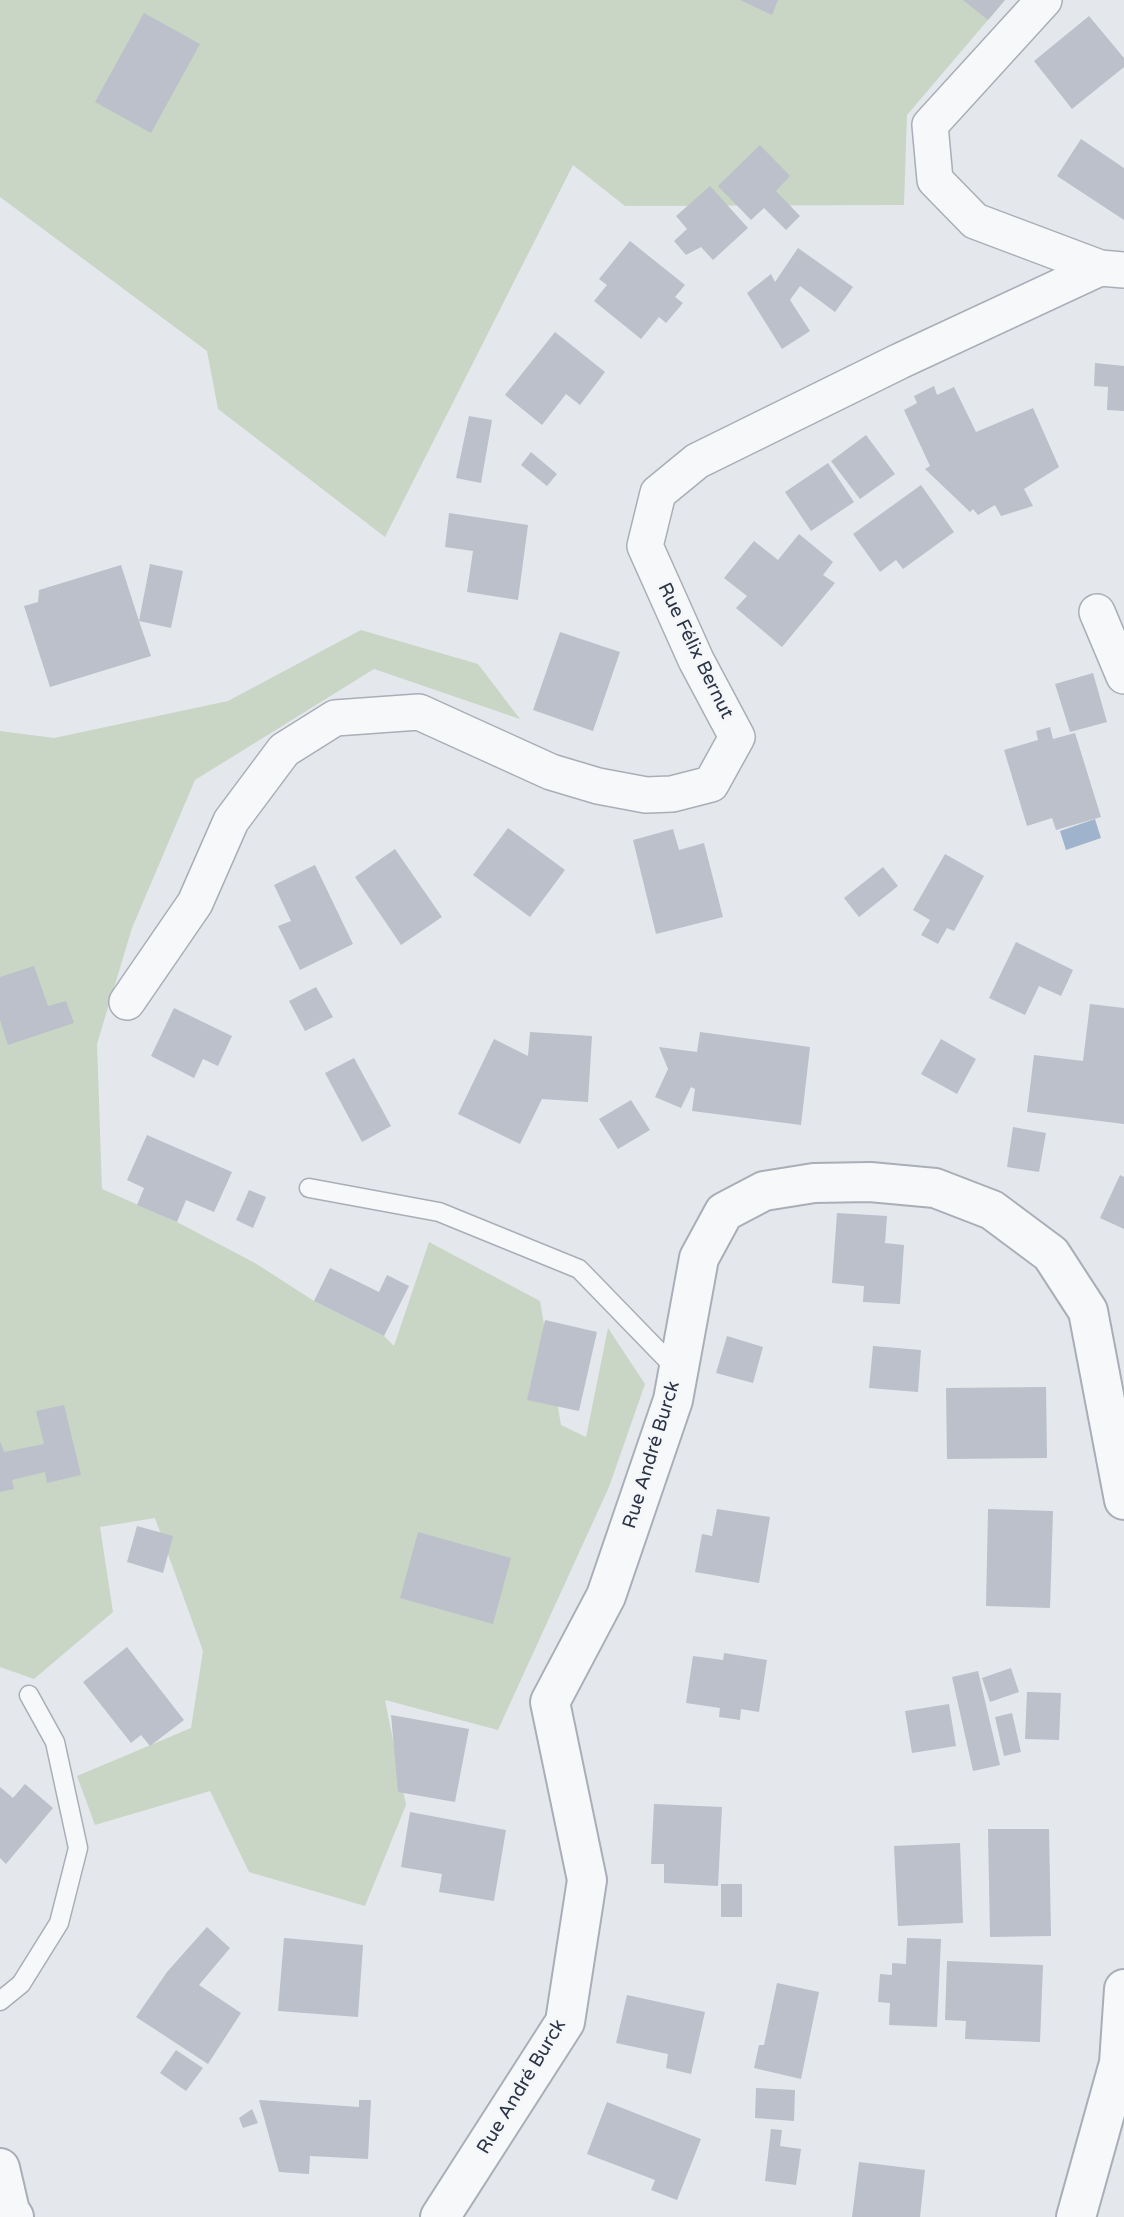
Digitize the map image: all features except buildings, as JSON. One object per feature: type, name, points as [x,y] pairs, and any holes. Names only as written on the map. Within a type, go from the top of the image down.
[{"type":"street","points":[[1044,0],[930,125],[935,180],[975,221],[1112,269]]},
{"type":"street","name":"Rue Félix Bernut","points":[[127,1002],[195,903],[231,821],[284,750],[335,718],[419,712],[551,772],[597,786],[646,796],[672,794],[711,784],[737,737],[696,660],[645,546],[658,493],[697,461],[900,361],[1112,269]]},
{"type":"street","points":[[1097,612],[1124,676]]},
{"type":"street","name":"Rue André Burck","points":[[440,2217],[565,2022],[587,1880],[551,1702],[606,1596],[673,1400],[699,1258],[724,1212],[764,1191],[814,1183],[870,1182],[935,1188],[992,1210],[1051,1254],[1088,1311],[1124,1500]]},
{"type":"street","points":[[1076,2217],[1119,2063],[1124,1989]]},
{"type":"street","points":[[0,2168],[10,2211],[15,2217]]},
{"type":"lane","points":[[309,1188],[439,1212],[579,1269],[678,1371]]},
{"type":"lane","points":[[0,2001],[21,1984],[59,1923],[78,1848],[55,1742],[29,1695]]},
{"type":"green space","points":[[0,0],[1005,0],[907,115],[904,205],[625,206],[573,165],[385,537],[218,409],[207,351],[0,197]]},
{"type":"green space","points":[[361,630],[478,664],[520,719],[374,669],[195,780],[132,928],[97,1044],[102,1189],[177,1222],[255,1263],[314,1301],[384,1336],[394,1346],[429,1242],[540,1301],[561,1425],[586,1437],[608,1328],[645,1384],[609,1487],[498,1730],[385,1700],[406,1805],[365,1906],[249,1872],[210,1791],[95,1825],[77,1776],[191,1728],[203,1651],[155,1518],[100,1527],[113,1612],[34,1679],[0,1667],[0,731],[54,738],[228,701]]},
{"type":"water","points":[[1095,819],[1101,838],[1066,850],[1060,831]]}]
